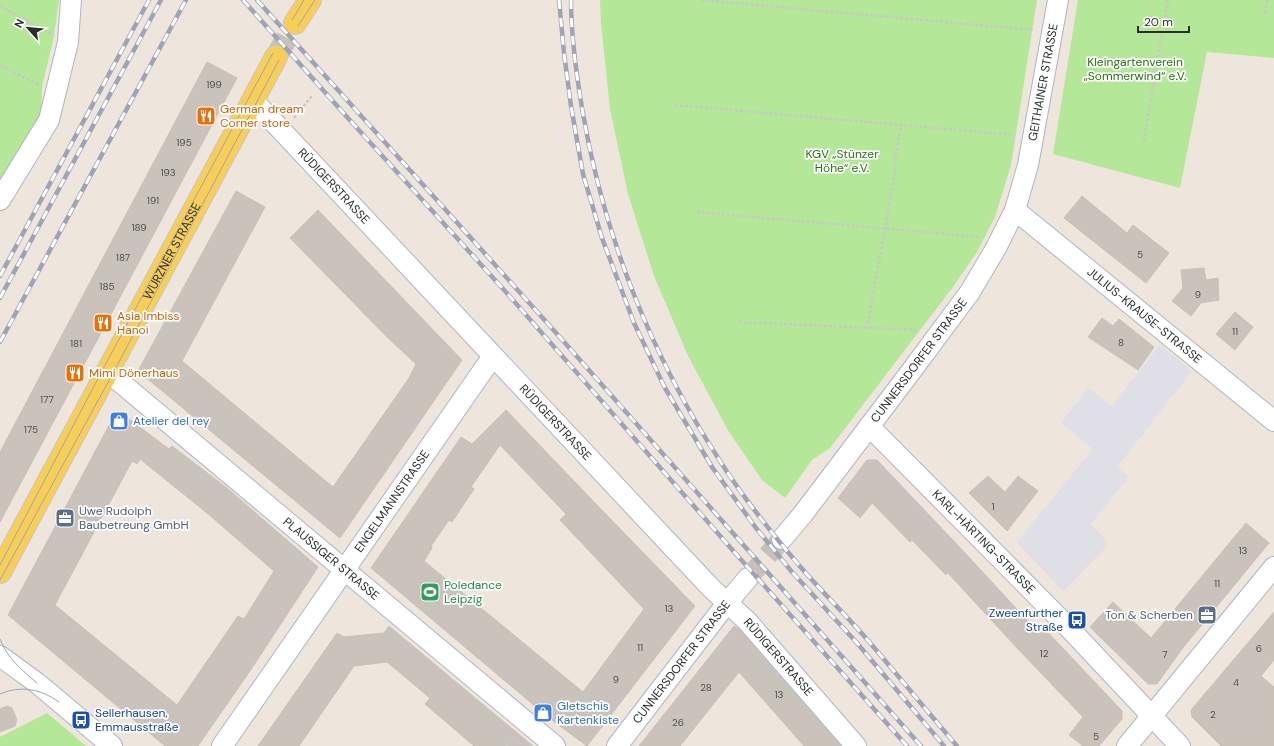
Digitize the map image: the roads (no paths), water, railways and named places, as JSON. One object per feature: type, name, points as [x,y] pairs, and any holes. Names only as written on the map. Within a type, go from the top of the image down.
[{"type":"main road","points":[[295,23],[310,0]]},
{"type":"main road","name":"WURZNER STRASSE","points":[[0,572],[276,57]]},
{"type":"street","points":[[0,200],[49,120],[68,42],[71,0]]},
{"type":"street","name":"GEITHAINER STRASSE","points":[[1028,165],[1058,0]]},
{"type":"street","name":"RÜDIGERSTRASSE","points":[[253,100],[711,588],[747,621],[856,746]]},
{"type":"street","name":"CUNNERSDORFER STRASSE","points":[[782,539],[910,374],[970,292],[1001,239],[1015,210],[1028,165]]},
{"type":"street","name":"JULIUS-KRAUSE-STRASSE","points":[[1015,210],[1274,421]]},
{"type":"street","name":"ENGELMANNSTRASSE","points":[[222,746],[493,356]]},
{"type":"street","name":"PLAUSSIGER STRASSE","points":[[108,372],[555,746]]},
{"type":"street","name":"KARL-HÄRTING-STRASSE","points":[[869,426],[1069,628],[1180,746]]},
{"type":"street","points":[[1127,746],[1274,567]]},
{"type":"street","name":"CUNNERSDORFER STRASSE","points":[[617,746],[748,578]]},
{"type":"street","points":[[0,656],[37,683],[112,746]]},
{"type":"tunnel","points":[[276,57],[295,23]]},
{"type":"tunnel","points":[[748,578],[782,539]]},
{"type":"tram line","points":[[292,20],[304,0]]},
{"type":"tram line","points":[[298,26],[315,0]]},
{"type":"tram line","points":[[0,565],[103,369],[273,53]]},
{"type":"tram line","points":[[0,580],[112,375],[279,60]]},
{"type":"tram line","points":[[0,639],[11,658],[37,683]]},
{"type":"tram line","points":[[0,694],[8,691],[23,689],[31,690],[38,691],[59,702]]},
{"type":"railway","points":[[0,276],[149,0]]},
{"type":"railway","points":[[0,298],[161,0]]},
{"type":"railway","points":[[0,342],[186,0]]},
{"type":"railway","points":[[243,0],[505,291],[907,746]]},
{"type":"railway","points":[[257,0],[550,326],[921,746]]},
{"type":"railway","points":[[559,0],[571,106],[583,174],[602,238],[634,323],[665,388],[712,467],[756,528],[792,572],[857,643],[944,746]]},
{"type":"railway","points":[[571,0],[573,40],[582,108],[591,155],[603,202],[633,293],[673,381],[696,423],[722,464],[758,515],[798,564],[865,637],[957,746]]},
{"type":"place","name":"German dream Corner store","points":[[206,116]]},
{"type":"place","name":"Asia Imbiss Hanoi","points":[[103,323]]},
{"type":"place","name":"Mimi Dönerhaus","points":[[75,373]]},
{"type":"place","name":"Atelier del rey","points":[[119,421]]},
{"type":"place","name":"Uwe Rudolph Baubetreung GmbH","points":[[65,518]]},
{"type":"place","name":"Poledance Leipzig","points":[[430,592]]},
{"type":"place","name":"Ton & Scherben","points":[[1207,615]]},
{"type":"place","name":"Zweenfurther Straße","points":[[1077,620]]},
{"type":"place","name":"Gletschis Kartenkiste","points":[[543,713]]},
{"type":"place","name":"Sellerhausen, Emmausstraße","points":[[81,720]]},
{"type":"park label","name":"Kleingartenverein „Sommerwind“ e.V.","points":[[1135,69]]},
{"type":"park label","name":"KGV „Stünzer Höhe“ e.V.","points":[[842,161]]}]
